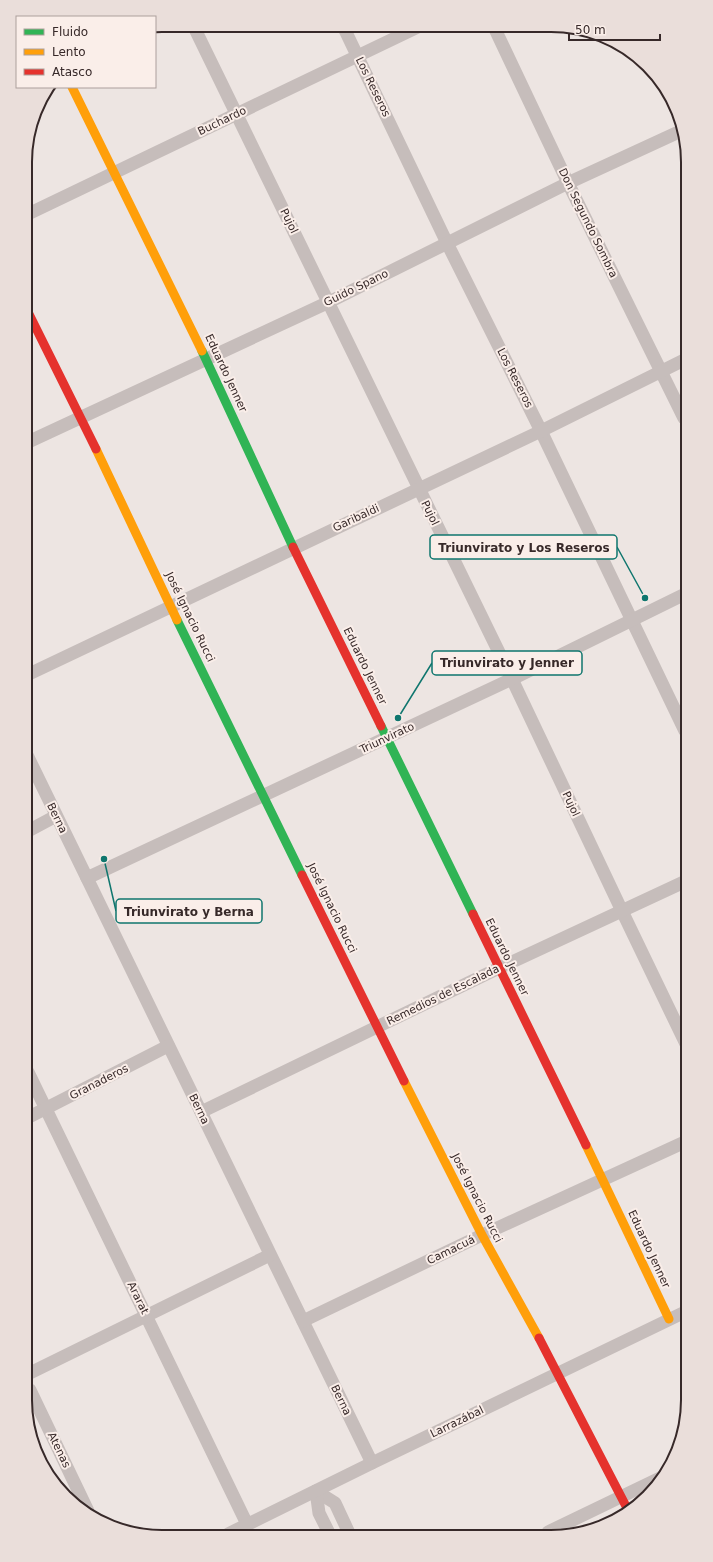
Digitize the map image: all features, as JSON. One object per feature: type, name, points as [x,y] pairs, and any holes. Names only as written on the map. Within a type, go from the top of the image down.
[{"type":"street","name":"Pujol","points":[[196,32],[512,679],[681,1034]]},
{"type":"street","name":"Los Reseros","points":[[346,32],[447,243],[541,431],[681,723]]},
{"type":"street","name":"Buchardo","points":[[32,212],[408,32]]},
{"type":"street","name":"Don Segundo Sombra","points":[[496,32],[568,183],[681,412]]},
{"type":"street","name":"Eduardo Jenner","points":[[72,88],[206,360],[294,548],[603,1180],[669,1319]]},
{"type":"street","name":"Guido Spano","points":[[32,440],[329,302],[568,183],[678,132]]},
{"type":"street","name":"José Ignacio Rucci","points":[[32,320],[81,417],[171,607],[376,1027],[482,1235],[558,1373],[626,1506]]},
{"type":"street","name":"Garibaldi","points":[[32,673],[541,431],[681,362]]},
{"type":"street","name":"Triunvirato","points":[[88,878],[512,679],[681,596]]},
{"type":"street","name":"Berna","points":[[32,766],[372,1463]]},
{"type":"street","points":[[32,829],[56,816]]},
{"type":"street","name":"Remedios de Escalada","points":[[201,1112],[499,968],[681,883]]},
{"type":"street","name":"Granaderos","points":[[32,1116],[168,1046]]},
{"type":"street","name":"Ararat","points":[[32,1080],[247,1524]]},
{"type":"street","name":"Camacuá","points":[[303,1321],[482,1235],[681,1144]]},
{"type":"street","points":[[32,1372],[270,1256]]},
{"type":"street","name":"Larrazábal","points":[[236,1530],[681,1314]]},
{"type":"street","name":"Atenas","points":[[32,1394],[85,1504]]},
{"type":"street","points":[[552,1530],[652,1482]]},
{"type":"street","points":[[316,1491],[335,1504],[348,1530]]},
{"type":"street","points":[[316,1491],[319,1512],[327,1530]]},
{"type":"traffic: fast","points":[[202,351],[293,547]]},
{"type":"traffic: fast","points":[[177,620],[302,875]]},
{"type":"traffic: fast","points":[[381,726],[473,914]]},
{"type":"traffic: slow","points":[[72,88],[202,351]]},
{"type":"traffic: slow","points":[[96,449],[177,620]]},
{"type":"traffic: slow","points":[[404,1081],[482,1235],[539,1338]]},
{"type":"traffic: slow","points":[[586,1145],[669,1319]]},
{"type":"traffic: jam","points":[[32,320],[96,449]]},
{"type":"traffic: jam","points":[[293,547],[381,726]]},
{"type":"traffic: jam","points":[[302,875],[404,1081]]},
{"type":"traffic: jam","points":[[473,914],[586,1145]]},
{"type":"traffic: jam","points":[[539,1338],[626,1506]]},
{"type":"place","name":"Triunvirato y Los Reseros","points":[[645,598]]},
{"type":"place","name":"Triunvirato y Jenner","points":[[398,718]]},
{"type":"place","name":"Triunvirato y Berna","points":[[104,859]]}]
